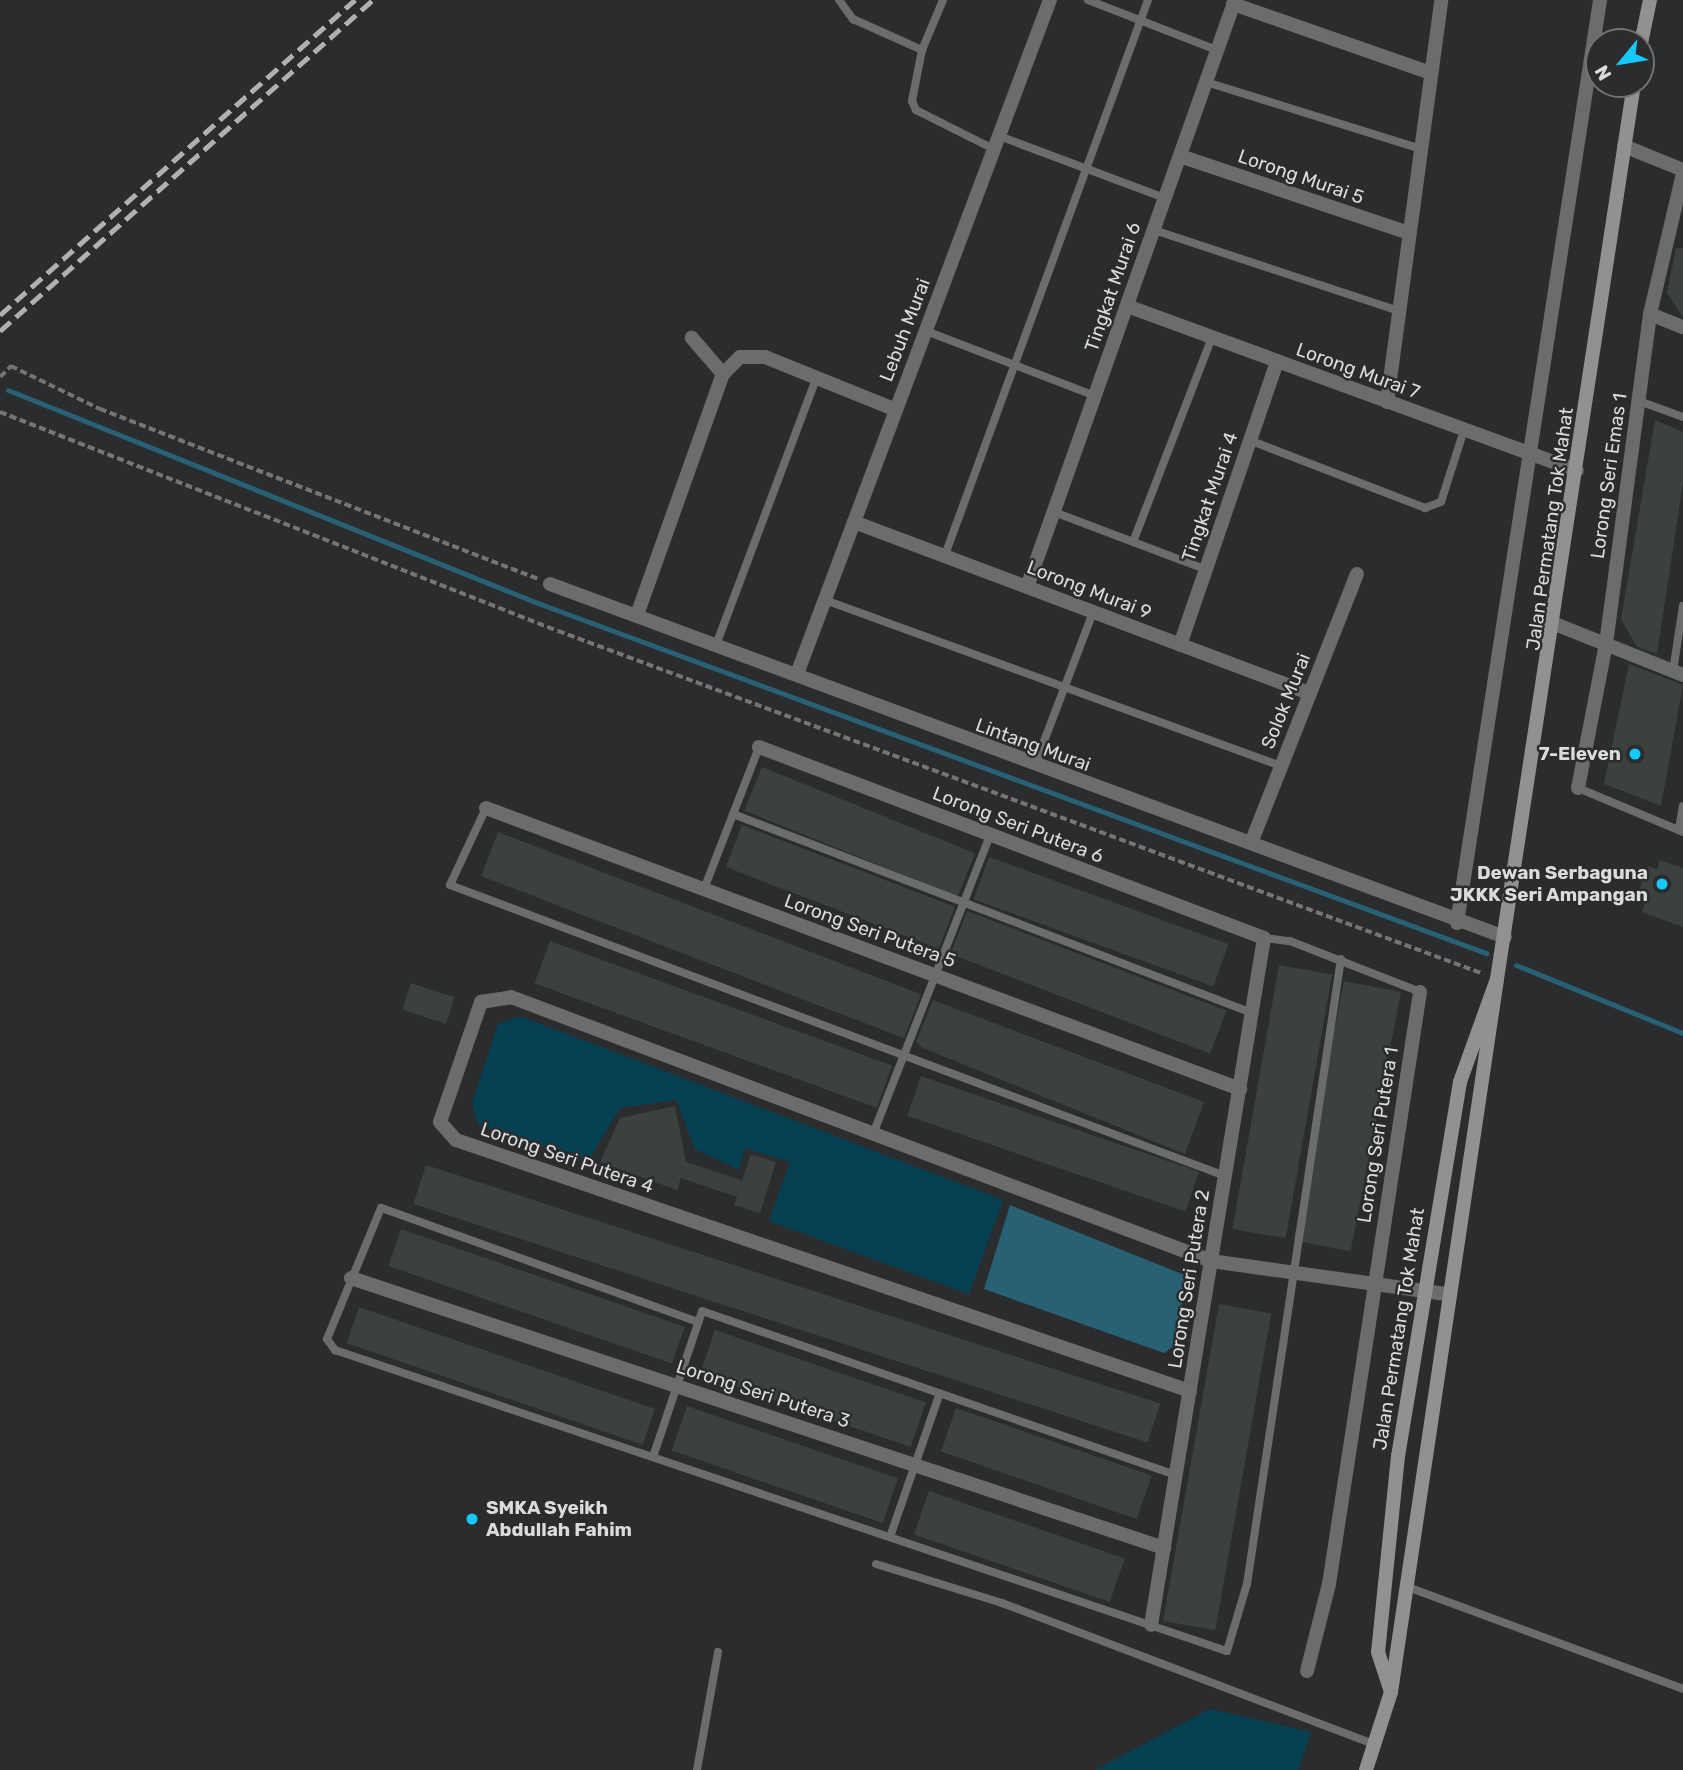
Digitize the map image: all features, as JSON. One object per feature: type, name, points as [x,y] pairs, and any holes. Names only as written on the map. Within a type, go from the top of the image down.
[{"type":"street","points":[[1387,402],[1441,0]]},
{"type":"street","points":[[1457,923],[1534,456],[1600,0]]},
{"type":"street","points":[[1644,28],[1650,0]]},
{"type":"street","name":"Lebuh Murai","points":[[797,674],[996,143],[1046,1]]},
{"type":"street","points":[[1234,2],[1431,73]]},
{"type":"street","name":"Tingkat Murai 6","points":[[1027,587],[1234,2]]},
{"type":"street","name":"Jalan Permatang Tok Mahat","points":[[1366,1770],[1391,1692],[1446,1294],[1555,624],[1632,98]]},
{"type":"street","points":[[1624,146],[1683,171]]},
{"type":"street","name":"Lorong Murai 5","points":[[1180,156],[1409,233]]},
{"type":"street","name":"Lorong Seri Emas 1","points":[[1578,788],[1606,644],[1650,314],[1683,171]]},
{"type":"street","name":"Lorong Murai 7","points":[[1127,306],[1577,471]]},
{"type":"street","points":[[1650,314],[1683,327]]},
{"type":"street","points":[[692,338],[723,374]]},
{"type":"street","points":[[637,615],[723,374],[749,355],[896,410]]},
{"type":"street","name":"Tingkat Murai 4","points":[[1180,645],[1277,361]]},
{"type":"street","name":"Lorong Murai 9","points":[[854,522],[1310,693]]},
{"type":"street","name":"Solok Murai","points":[[1251,843],[1357,574]]},
{"type":"street","name":"Lintang Murai","points":[[550,584],[797,674],[1034,767],[1251,843],[1457,923],[1505,937]]},
{"type":"street","points":[[1555,624],[1678,673]]},
{"type":"street","name":"Lorong Seri Putera 6","points":[[759,747],[1264,938]]},
{"type":"street","name":"Lorong Seri Putera 5","points":[[486,808],[1240,1089]]},
{"type":"street","name":"Lorong Seri Putera 2","points":[[1151,1625],[1264,938]]},
{"type":"street","name":"Jalan Permatang Tok Mahat","points":[[1391,1692],[1378,1652],[1423,1290],[1460,1082],[1497,978]]},
{"type":"street","name":"Lorong Seri Putera 1","points":[[1307,1671],[1329,1584],[1420,992]]},
{"type":"street","name":"Lorong Seri Putera 4","points":[[1190,1391],[456,1140],[440,1122],[481,1002],[503,994],[1211,1261],[1446,1294]]},
{"type":"street","name":"Lorong Seri Putera 3","points":[[351,1278],[1164,1548]]},
{"type":"lane","points":[[839,0],[853,19],[922,50]]},
{"type":"lane","points":[[943,0],[922,50],[912,101],[916,110],[996,143],[1086,169],[1165,198]]},
{"type":"lane","points":[[1087,0],[1217,50]]},
{"type":"lane","points":[[945,555],[1148,0]]},
{"type":"lane","points":[[1206,82],[1421,149]]},
{"type":"lane","points":[[1154,230],[1399,311]]},
{"type":"lane","points":[[926,331],[1095,396]]},
{"type":"lane","points":[[1133,542],[1212,337]]},
{"type":"lane","points":[[716,645],[815,381]]},
{"type":"lane","points":[[1639,401],[1683,417]]},
{"type":"lane","points":[[1250,440],[1425,508],[1441,502],[1464,430]]},
{"type":"lane","points":[[1054,512],[1205,569]]},
{"type":"lane","points":[[825,600],[1281,766]]},
{"type":"lane","points":[[1678,673],[1683,606]]},
{"type":"lane","points":[[1034,767],[1093,612]]},
{"type":"lane","points":[[704,889],[759,747]]},
{"type":"lane","points":[[1578,788],[1681,831],[1683,806]]},
{"type":"lane","points":[[486,808],[450,885],[904,1058],[1225,1176]]},
{"type":"lane","points":[[733,814],[1252,1013]]},
{"type":"lane","points":[[873,1134],[990,835]]},
{"type":"lane","points":[[1264,938],[1341,959],[1420,992]]},
{"type":"lane","points":[[698,1322],[381,1208],[327,1339],[335,1350],[1227,1651],[1247,1584],[1341,959]]},
{"type":"lane","points":[[653,1457],[702,1311],[1176,1475]]},
{"type":"lane","points":[[890,1536],[940,1393]]},
{"type":"lane","points":[[876,1564],[1002,1603],[1374,1744]]},
{"type":"lane","points":[[1405,1586],[1683,1689]]},
{"type":"lane","points":[[697,1770],[718,1652]]},
{"type":"path","points":[[0,377],[11,366],[100,409],[550,584]]},
{"type":"path","points":[[0,412],[571,636],[1497,978]]},
{"type":"shaded area","points":[[520,1016],[1003,1200],[969,1294],[769,1221],[790,1162],[745,1148],[739,1170],[695,1149],[676,1100],[620,1108],[588,1161],[478,1125],[472,1103],[498,1024]]},
{"type":"shaded area","points":[[1010,1205],[1187,1276],[1174,1346],[1164,1353],[984,1289]]},
{"type":"shaded area","points":[[1210,1709],[1311,1732],[1298,1770],[1095,1770]]},
{"type":"building","points":[[1676,248],[1683,248],[1683,317],[1667,293]]},
{"type":"building","points":[[1655,420],[1683,432],[1683,483],[1657,654],[1637,647],[1621,619]]},
{"type":"building","points":[[1629,664],[1683,685],[1661,806],[1604,784]]},
{"type":"building","points":[[762,767],[975,853],[958,897],[744,811]]},
{"type":"building","points":[[742,825],[955,907],[939,949],[726,867]]},
{"type":"building","points":[[498,832],[921,994],[904,1038],[481,876]]},
{"type":"building","points":[[989,857],[1229,944],[1213,987],[974,899]]},
{"type":"building","name":"Dewan Serbaguna JKKK Seri Ampangan","points":[[1660,860],[1683,868],[1683,927],[1642,912],[1645,903],[1636,899],[1648,866],[1657,869]]},
{"type":"building","points":[[967,911],[1227,1011],[1210,1054],[951,954]]},
{"type":"building","points":[[550,941],[892,1065],[877,1108],[535,983]]},
{"type":"building","points":[[1279,965],[1332,974],[1286,1238],[1232,1229]]},
{"type":"building","points":[[1344,981],[1401,992],[1351,1251],[1294,1240]]},
{"type":"building","points":[[411,983],[455,997],[446,1024],[402,1010]]},
{"type":"building","points":[[933,1000],[1204,1102],[1185,1154],[923,1048],[916,1042]]},
{"type":"building","points":[[921,1076],[1199,1172],[1185,1211],[907,1116]]},
{"type":"building","points":[[675,1106],[686,1162],[742,1180],[751,1154],[776,1162],[760,1213],[734,1205],[737,1197],[681,1178],[677,1190],[600,1162],[620,1118]]},
{"type":"building","points":[[426,1165],[1160,1404],[1148,1443],[413,1204]]},
{"type":"building","points":[[401,1229],[685,1327],[672,1364],[388,1266]]},
{"type":"building","points":[[1219,1304],[1271,1313],[1215,1630],[1163,1621]]},
{"type":"building","points":[[359,1307],[655,1409],[643,1445],[347,1343]]},
{"type":"building","points":[[715,1330],[926,1403],[911,1447],[700,1374]]},
{"type":"building","points":[[687,1406],[898,1479],[883,1523],[672,1450]]},
{"type":"building","points":[[956,1408],[1152,1475],[1137,1519],[941,1451]]},
{"type":"building","points":[[929,1491],[1125,1558],[1110,1602],[914,1534]]},
{"type":"waterway","points":[[8,390],[535,602],[1486,953]]},
{"type":"waterway","points":[[1516,965],[1683,1033]]},
{"type":"railway","points":[[0,315],[355,0]]},
{"type":"railway","points":[[0,331],[373,0]]},
{"type":"place","name":"7-Eleven","points":[[1635,754]]},
{"type":"place","name":"Dewan Serbaguna JKKK Seri Ampangan","points":[[1662,884]]},
{"type":"place","name":"SMKA Syeikh Abdullah Fahim","points":[[472,1519]]}]
